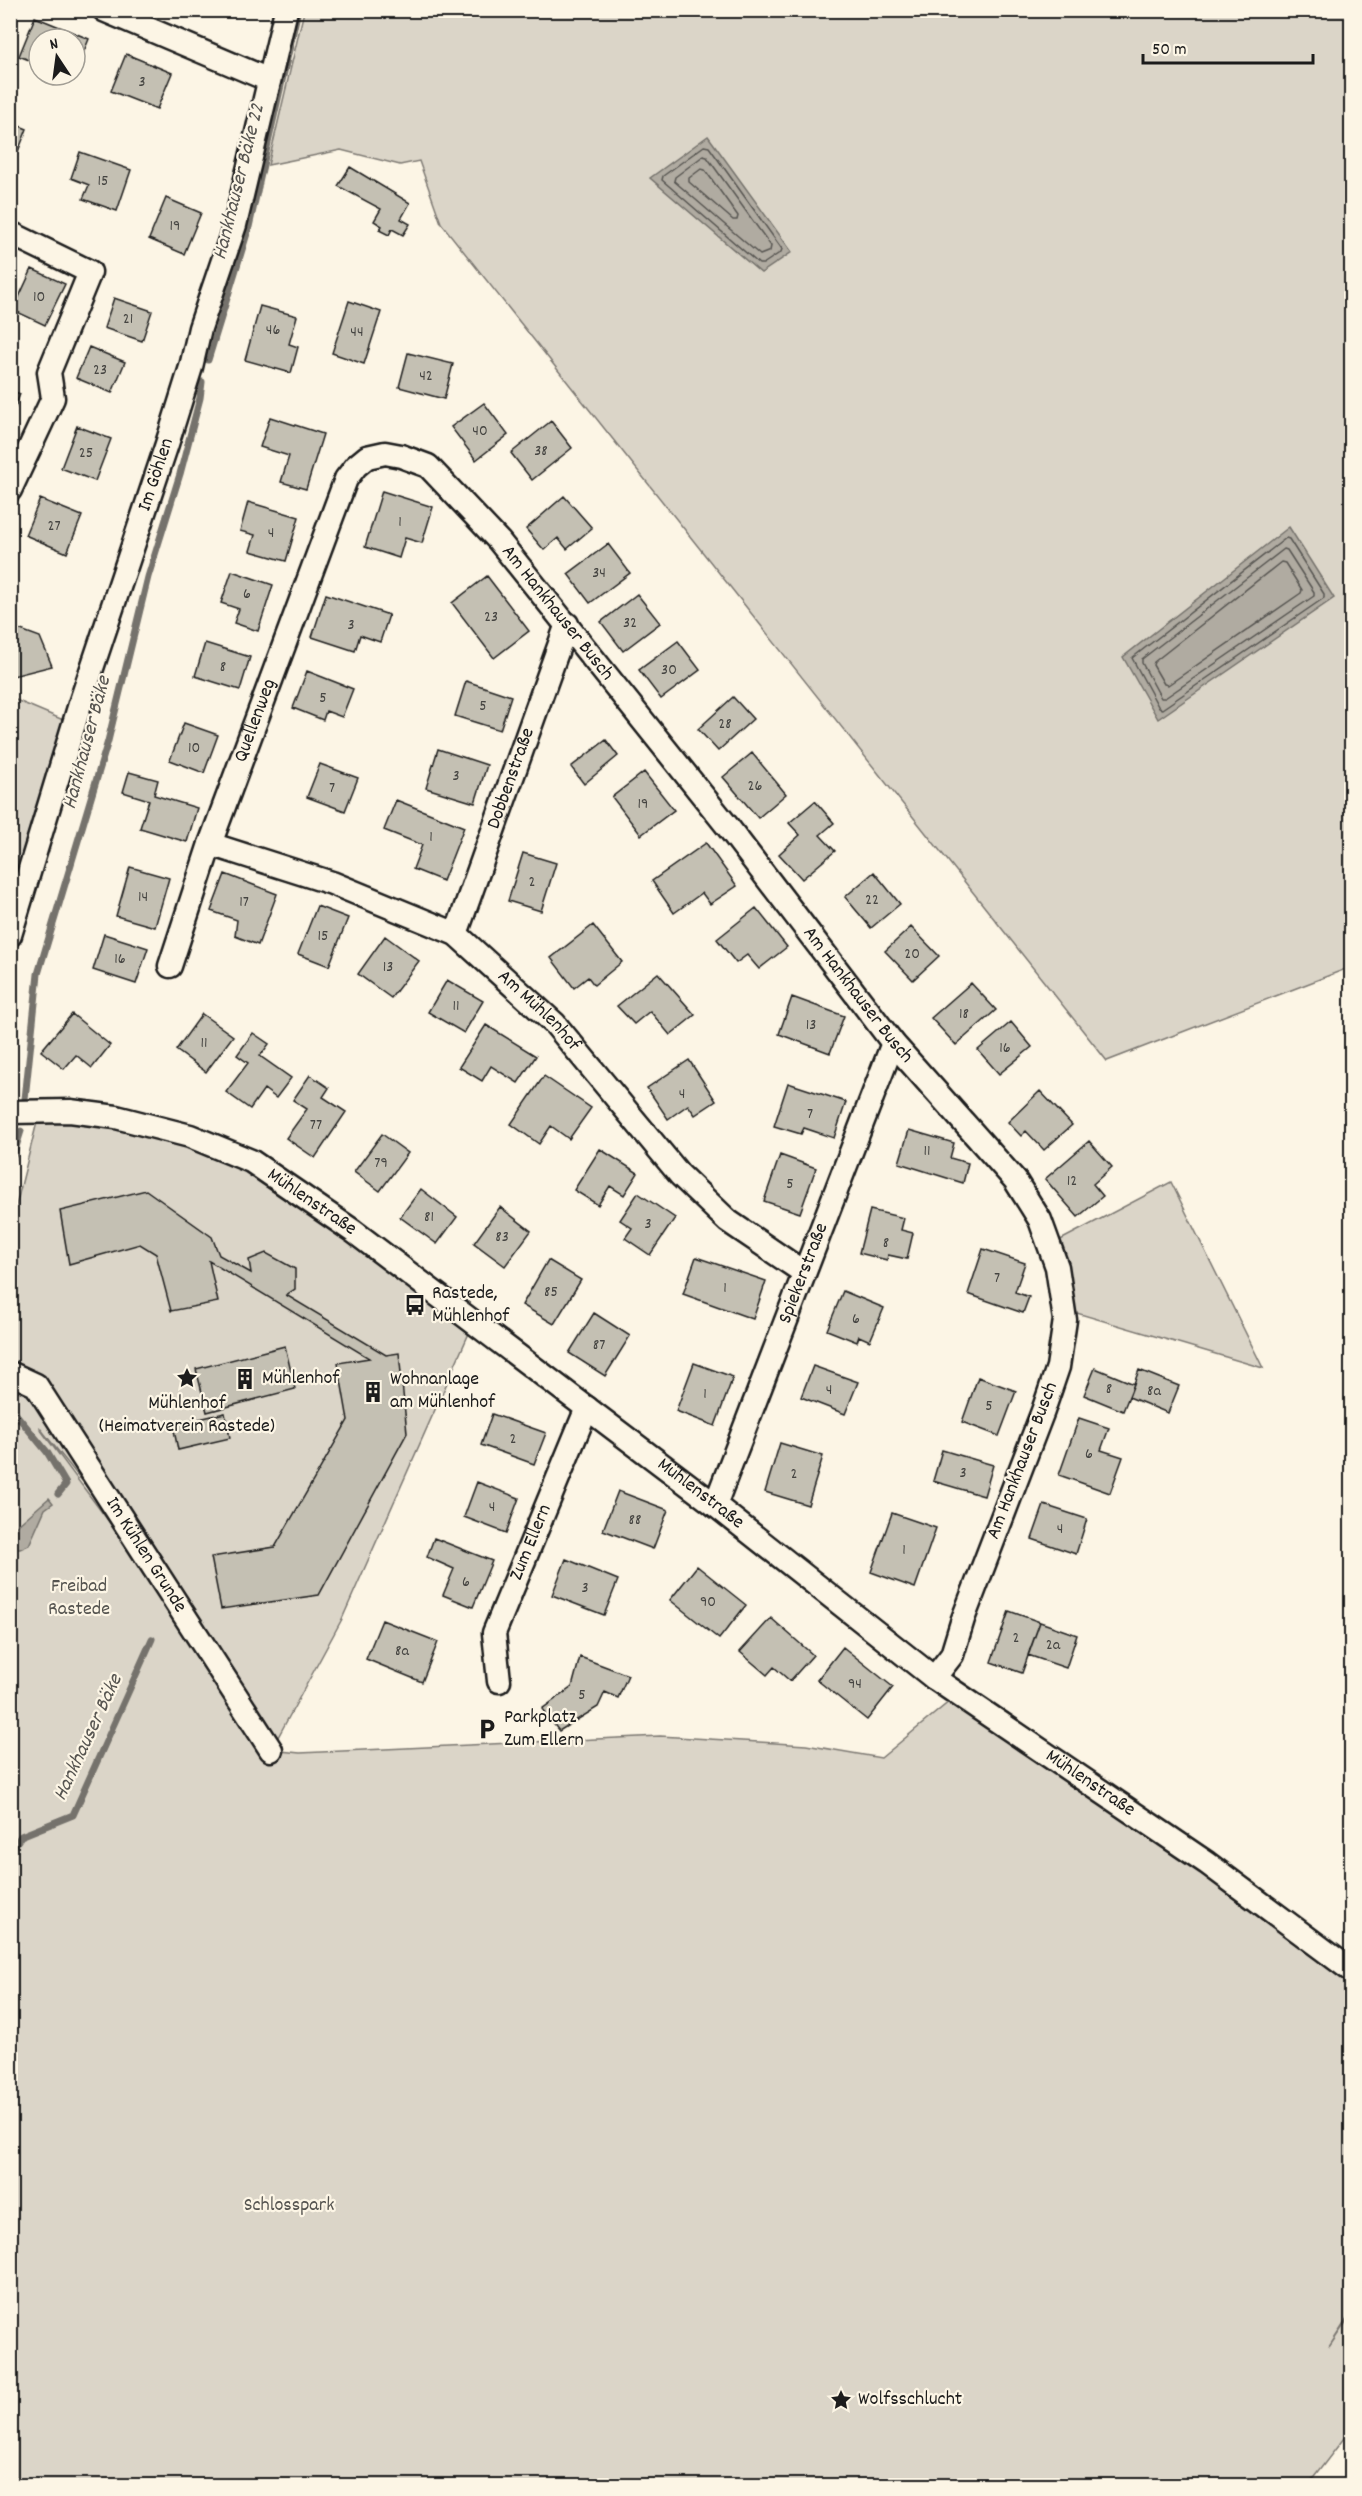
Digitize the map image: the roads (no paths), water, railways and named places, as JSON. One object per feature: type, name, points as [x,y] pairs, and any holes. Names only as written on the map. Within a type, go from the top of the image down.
[{"type":"street","points":[[104,10],[269,80]]},
{"type":"street","name":"Im Göhlen","points":[[10,935],[80,704],[167,444],[191,367],[200,328],[235,225],[286,10]]},
{"type":"street","points":[[10,233],[90,272],[49,372],[53,398],[10,490]]},
{"type":"street","name":"Am Hankhauser Busch","points":[[346,479],[356,466],[368,458],[385,453],[428,466],[499,541],[728,827],[893,1043],[1015,1180],[1040,1220],[1057,1267],[1065,1320],[1058,1367],[1043,1412],[963,1619],[952,1655],[934,1678]]},
{"type":"street","name":"Quellenweg","points":[[170,966],[210,844],[346,479]]},
{"type":"street","name":"Dobbenstraße","points":[[456,934],[567,624]]},
{"type":"street","name":"Am Mühlenhof","points":[[210,844],[332,883],[456,934],[555,1024],[650,1140],[712,1206],[728,1221],[803,1272]]},
{"type":"street","name":"Spiekerstraße","points":[[715,1505],[893,1043]]},
{"type":"street","name":"Mühlenstraße","points":[[10,1112],[70,1111],[116,1117],[189,1136],[251,1161],[353,1231],[587,1408],[715,1505],[934,1678],[1207,1863],[1352,1971]]},
{"type":"street","name":"Im Kühlen Grunde","points":[[10,1373],[36,1385],[271,1750]]},
{"type":"street","name":"Zum Ellern","points":[[498,1681],[494,1633],[587,1408]]},
{"type":"water","points":[[708,136],[792,252],[761,273],[650,178]]},
{"type":"water","points":[[1289,527],[1334,598],[1158,719],[1123,657]]},
{"type":"water","points":[[49,1498],[53,1503],[45,1509],[29,1545],[20,1549],[11,1549],[11,1531]]},
{"type":"waterway","name":"Hankhauser Bäke 22","points":[[208,360],[249,227],[298,10]]},
{"type":"waterway","name":"Hankhauser Bäke","points":[[25,1099],[38,974],[108,741],[148,577],[180,474],[202,382]]},
{"type":"waterway","name":"Hankhauser Bäke","points":[[10,1166],[21,1131]]},
{"type":"waterway","points":[[10,1407],[47,1452],[66,1484],[58,1494]]},
{"type":"waterway","name":"Hankhauser Bäke","points":[[10,1852],[21,1836],[73,1815],[152,1639]]},
{"type":"place","name":"Rastede, Mühlenhof","points":[[415,1305]]},
{"type":"place","name":"Mühlenhof (Heimatverein Rastede)","points":[[187,1378]]},
{"type":"place","name":"Mühlenhof","points":[[245,1379]]},
{"type":"place","name":"Wohnanlage am Mühlenhof","points":[[373,1392]]},
{"type":"place","name":"Parkplatz Zum Ellern","points":[[487,1729]]},
{"type":"place","name":"Wolfsschlucht","points":[[841,2400]]},
{"type":"park label","name":"Freibad Rastede","points":[[79,1598]]},
{"type":"park label","name":"Schlosspark","points":[[289,2206]]}]
